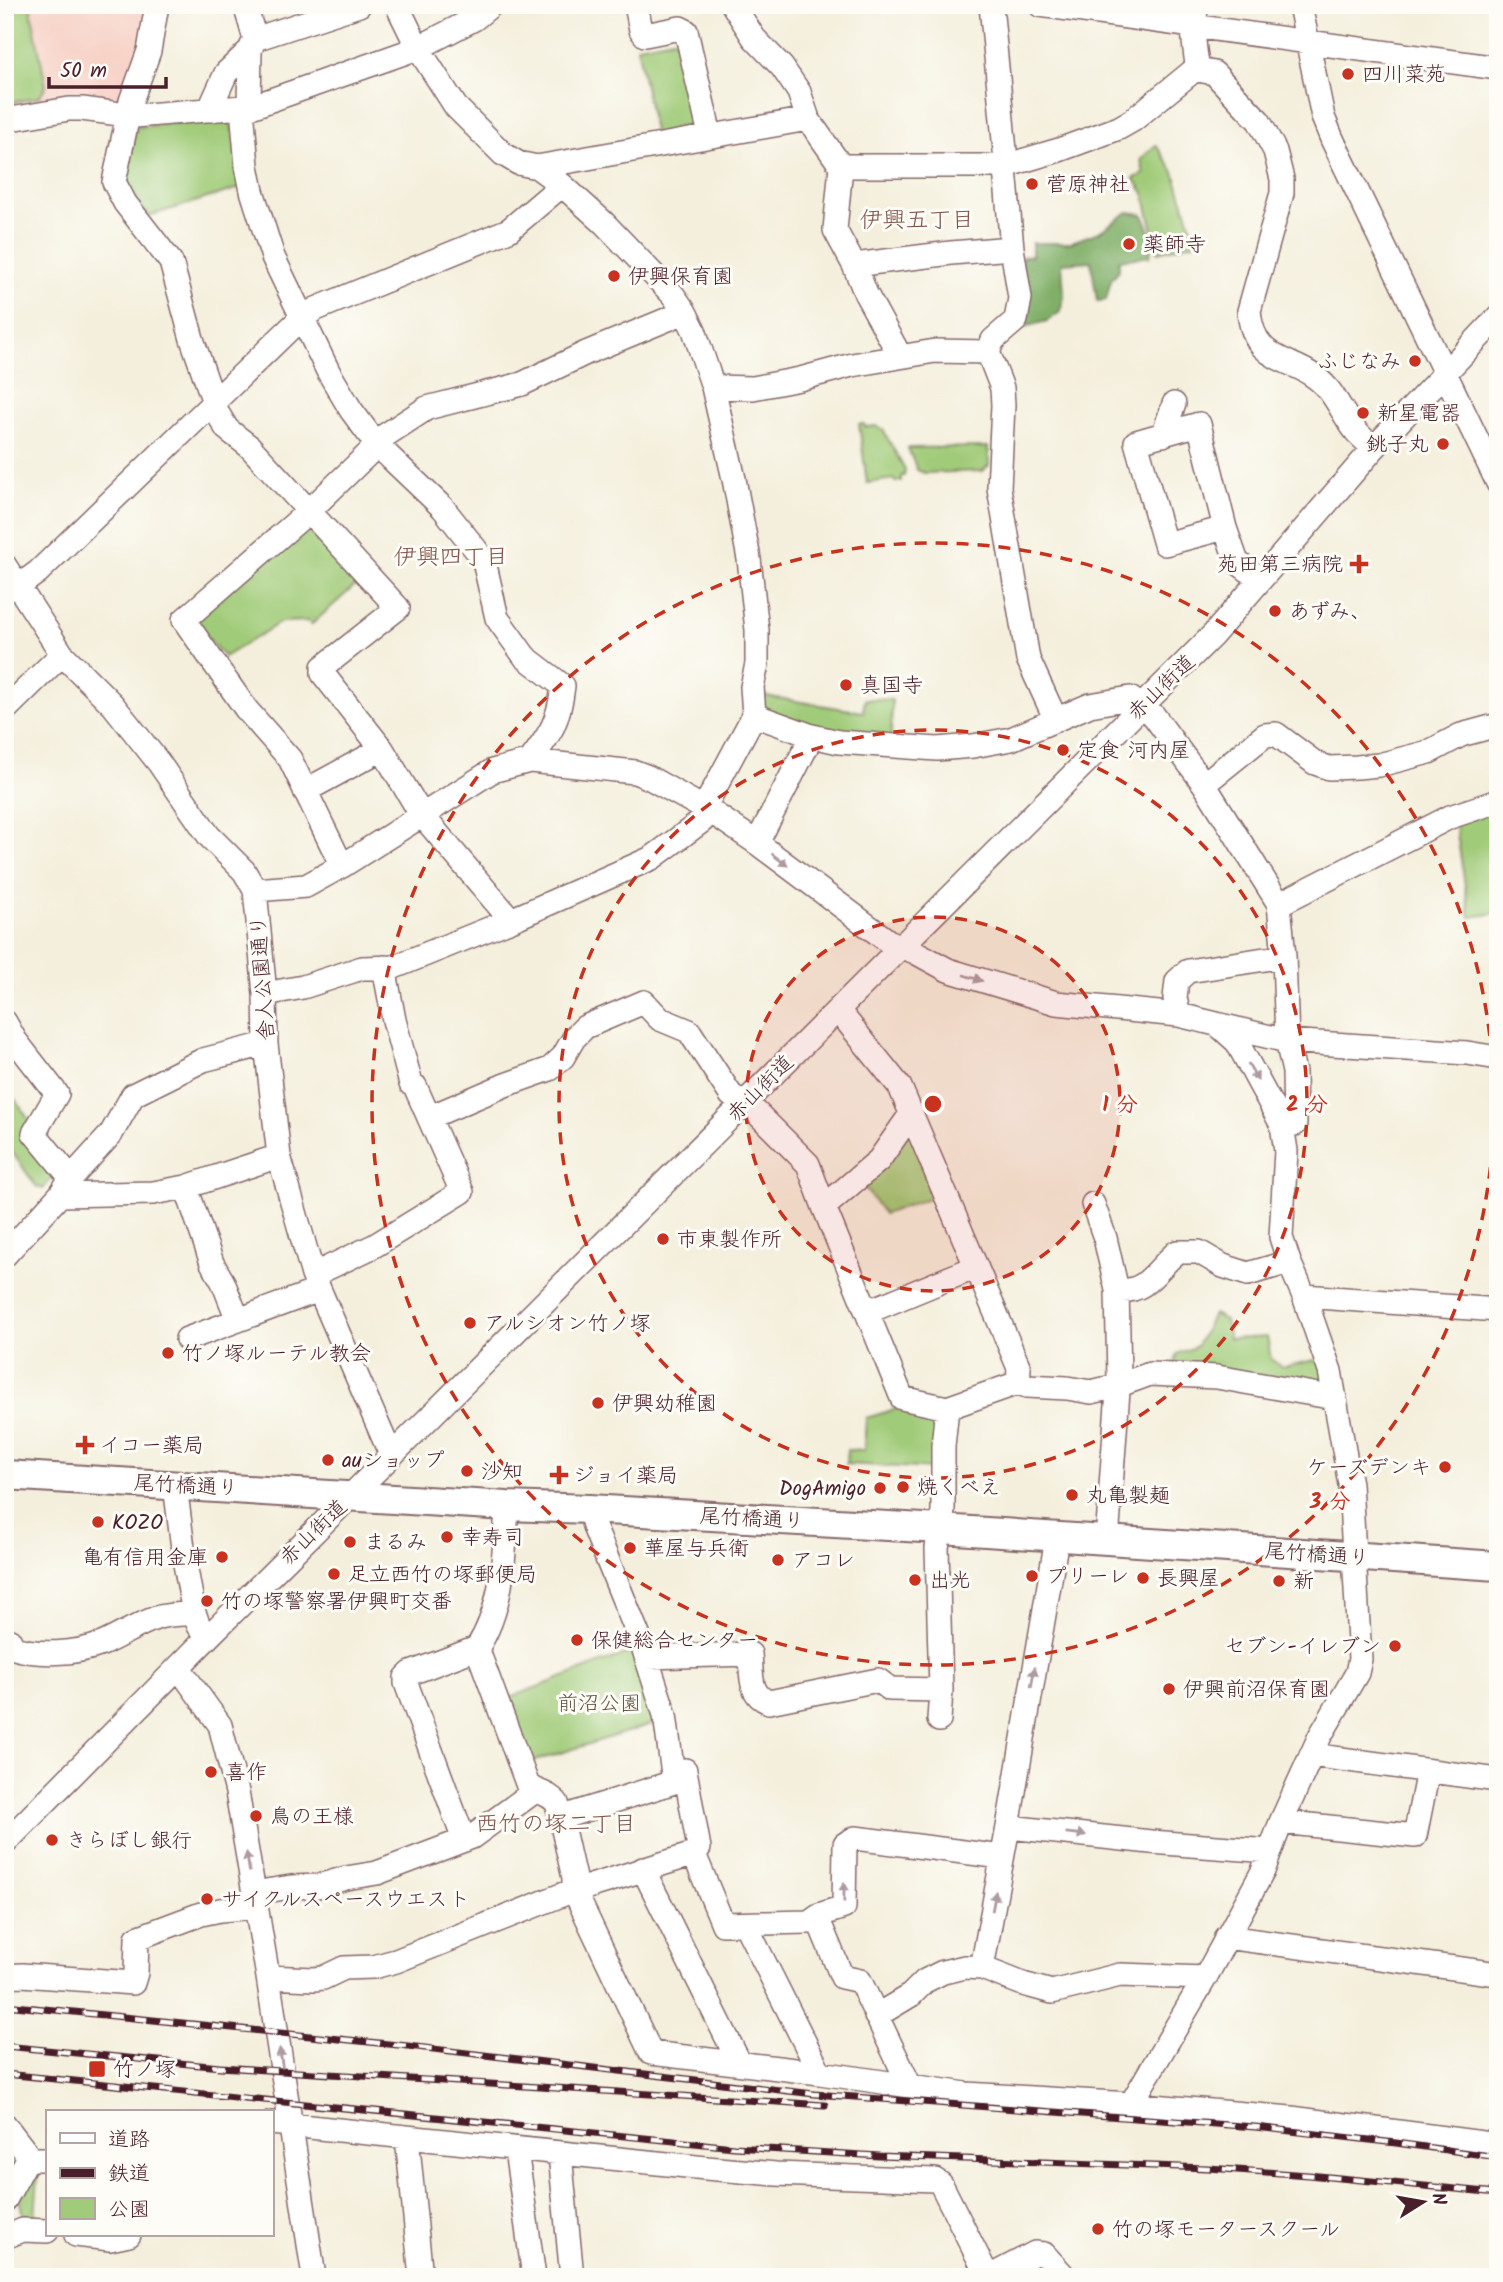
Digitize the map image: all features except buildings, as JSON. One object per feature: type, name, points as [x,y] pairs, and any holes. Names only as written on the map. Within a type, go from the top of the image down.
[{"type":"main road","name":"尾竹橋通り","points":[[5,1475],[941,1529],[1498,1566]]},
{"type":"street","points":[[157,5],[149,51],[131,101],[114,182],[125,203],[171,262],[192,339],[214,402],[227,429],[250,447],[398,608],[323,667],[323,674],[382,749],[421,814],[512,920]]},
{"type":"street","points":[[245,5],[253,44],[245,107],[247,166],[273,257],[328,371],[351,411],[377,445],[443,508],[477,551],[487,572],[498,618],[524,657],[563,686],[561,707],[553,730],[530,761]]},
{"type":"street","points":[[212,110],[226,73],[253,44],[359,5]]},
{"type":"street","points":[[397,5],[418,48],[456,107],[503,154],[518,163],[537,167],[808,118]]},
{"type":"street","points":[[5,120],[82,108],[128,116],[245,107],[418,48],[474,19],[491,5]]},
{"type":"street","points":[[636,5],[641,30],[645,35],[680,28],[686,31],[710,135]]},
{"type":"street","points":[[733,5],[754,38],[782,67],[799,92],[808,118],[841,166],[835,230],[900,356]]},
{"type":"street","points":[[990,5],[1012,248],[1020,298],[1016,320],[993,340],[988,352],[1002,388],[999,488],[1028,659],[1056,720]]},
{"type":"street","points":[[1040,5],[1194,15],[1306,41],[1498,68]]},
{"type":"street","points":[[1300,5],[1324,117],[1332,139],[1498,483]]},
{"type":"street","points":[[1194,15],[1198,70]]},
{"type":"street","points":[[841,166],[1005,166],[1119,128],[1133,120],[1193,71],[1214,73],[1259,121],[1275,151],[1282,179],[1282,193],[1249,311],[1256,340],[1265,351],[1314,376],[1328,389],[1356,432],[1374,448]]},
{"type":"street","points":[[265,994],[303,987],[362,968],[394,967],[512,920],[652,858],[702,821],[703,810],[754,715],[752,687],[757,664],[755,604],[734,479],[713,387],[694,330],[673,295],[604,223],[562,185],[537,167]]},
{"type":"street","points":[[19,586],[38,572],[302,317],[509,230],[562,185]]},
{"type":"street","points":[[854,265],[1012,248]]},
{"type":"street","points":[[342,866],[290,759],[246,709],[184,620],[309,511],[381,438],[427,408],[523,384],[586,353],[685,312]]},
{"type":"street","name":"赤山街道","points":[[5,1843],[209,1636],[1213,635],[1374,448],[1498,317]]},
{"type":"street","points":[[713,387],[753,388],[935,351],[988,352]]},
{"type":"street","points":[[1163,435],[1174,404]]},
{"type":"street","points":[[1224,528],[1165,544],[1136,442],[1199,425],[1224,528],[1237,562],[1260,579]]},
{"type":"street","name":"舎人公園通り","points":[[5,566],[62,654],[113,705],[159,763],[209,836],[244,871],[255,890],[265,994],[266,1044],[279,1156],[316,1283],[391,1455]]},
{"type":"street","points":[[5,710],[62,654]]},
{"type":"street","points":[[754,715],[774,720],[812,736],[839,741],[937,749],[1011,739],[1090,705],[1126,698],[1142,705],[1154,716],[1203,783],[1279,904],[1287,1041],[1294,1072],[1295,1124],[1282,1125]]},
{"type":"street","points":[[1203,783],[1265,735],[1276,734],[1299,753],[1329,768],[1357,767],[1379,765],[1429,751],[1461,735],[1498,724]]},
{"type":"street","points":[[757,843],[812,736]]},
{"type":"street","points":[[305,791],[382,749]]},
{"type":"street","points":[[255,890],[306,886],[492,771],[530,761],[635,772],[716,815],[888,941],[948,970],[1056,1003],[1178,1015],[1287,1041],[1498,1058]]},
{"type":"street","points":[[1279,904],[1438,823],[1498,801]]},
{"type":"street","points":[[1178,1015],[1175,998],[1177,981],[1188,971],[1284,956]]},
{"type":"street","points":[[187,1339],[237,1320],[316,1283],[462,1192],[430,1117],[415,1086],[411,1084],[394,1020],[384,967]]},
{"type":"street","points":[[430,1117],[505,1084],[550,1069],[586,1027],[644,1002],[660,1018],[689,1031],[731,1095],[756,1112],[808,1164],[902,1398],[947,1408],[1018,1383],[1091,1392],[1118,1386],[1150,1374],[1217,1377],[1335,1398]]},
{"type":"street","points":[[838,1010],[900,1087],[1018,1368],[1018,1383]]},
{"type":"street","points":[[5,1022],[15,1040],[57,1094],[34,1133],[66,1186]]},
{"type":"street","points":[[1131,2105],[1264,1871],[1281,1822],[1311,1755],[1357,1673],[1360,1660],[1350,1484],[1330,1371],[1281,1237],[1286,1151],[1282,1125],[1237,1042],[1217,1024]]},
{"type":"street","points":[[10,1243],[66,1186],[111,1133],[133,1094],[203,1060],[266,1044]]},
{"type":"street","points":[[824,1207],[879,1160],[911,1114]]},
{"type":"street","points":[[66,1186],[153,1193],[186,1187],[279,1156]]},
{"type":"street","points":[[186,1187],[212,1263],[223,1282],[237,1320]]},
{"type":"street","points":[[1093,1204],[1105,1238],[1117,1290],[1118,1386],[1107,1541]]},
{"type":"street","points":[[1117,1290],[1140,1288],[1177,1252],[1199,1252],[1230,1269],[1248,1274],[1289,1262]]},
{"type":"street","points":[[867,1312],[976,1267]]},
{"type":"street","points":[[1304,1296],[1498,1310]]},
{"type":"street","points":[[939,1720],[941,1690],[937,1548],[943,1511],[943,1446],[947,1408]]},
{"type":"street","points":[[175,1485],[194,1613],[197,1623],[209,1636]]},
{"type":"street","points":[[464,1840],[405,1683],[411,1673],[477,1648],[488,1631],[501,1584],[507,1506]]},
{"type":"street","points":[[561,1818],[674,1782],[665,1715],[647,1657],[589,1509]]},
{"type":"street","points":[[982,1968],[1057,1538]]},
{"type":"street","points":[[5,1642],[10,1641],[11,1647],[28,1653],[64,1651],[100,1644],[159,1617],[194,1613]]},
{"type":"street","points":[[477,1648],[528,1786],[550,1795],[557,1803],[574,1878],[574,1890],[651,2053],[739,2062],[966,2094],[1291,2118],[1498,2145]]},
{"type":"street","points":[[647,1657],[750,1654],[754,1692],[760,1699],[769,1702],[878,1679],[890,1689],[941,1690]]},
{"type":"street","points":[[179,1668],[220,1725],[237,1792],[268,1977],[281,2124],[314,2277]]},
{"type":"street","points":[[1311,1755],[1498,1780]]},
{"type":"street","points":[[268,1977],[323,1978],[344,1968],[373,1967],[396,1961],[574,1890],[588,1888],[694,1854],[699,1848],[685,1770],[674,1773]]},
{"type":"street","points":[[1281,1822],[1415,1836],[1428,1771]]},
{"type":"street","points":[[5,1976],[134,1983],[137,1938],[201,1914],[254,1900],[290,1886],[318,1886],[377,1873],[472,1837],[535,1791]]},
{"type":"street","points":[[1008,1827],[1270,1851]]},
{"type":"street","points":[[694,1854],[723,1924],[809,1922],[844,1907],[845,1844],[855,1838],[1002,1857]]},
{"type":"street","points":[[643,1869],[739,2062]]},
{"type":"street","points":[[817,1917],[842,1977],[860,1981],[911,2086]]},
{"type":"street","points":[[746,1924],[820,2073]]},
{"type":"street","points":[[1226,1937],[1498,1974]]},
{"type":"street","points":[[876,2016],[911,1995],[925,1981],[943,1972],[973,1966],[1052,1992],[1120,1975],[1205,1978]]},
{"type":"street","points":[[281,2124],[516,2150],[776,2174],[934,2180],[941,2184],[988,2277],[1035,2253],[1044,2254],[1065,2277]]},
{"type":"street","points":[[5,2125],[39,2159],[25,2164],[6,2198],[14,2234],[46,2231]]},
{"type":"street","points":[[407,2137],[421,2277]]},
{"type":"street","points":[[516,2150],[534,2277]]},
{"type":"street","points":[[560,2154],[572,2277]]},
{"type":"street","points":[[84,2236],[110,2239],[124,2236]]},
{"type":"shaded area","points":[[5,5],[150,5],[143,49],[121,101],[117,103],[81,97],[5,111]]},
{"type":"green space","points":[[5,5],[30,5],[46,86],[39,97],[5,104]]},
{"type":"green space","points":[[673,39],[680,42],[697,122],[691,129],[655,136],[637,46]]},
{"type":"green space","points":[[224,118],[231,123],[243,187],[149,216],[128,182],[127,165],[137,127]]},
{"type":"green space","points":[[1156,145],[1174,172],[1196,242],[1158,252],[1144,193],[1134,178],[1144,174],[1141,159]]},
{"type":"green space","points":[[1128,212],[1142,214],[1145,219],[1151,240],[1150,256],[1119,260],[1119,270],[1111,280],[1106,300],[1097,301],[1091,261],[1062,263],[1064,295],[1060,312],[1047,321],[1024,327],[1022,257],[1032,256],[1032,243],[1069,243],[1099,232]]},
{"type":"green space","points":[[859,424],[864,424],[865,427],[876,426],[883,430],[905,470],[901,481],[895,482],[894,479],[867,483]]},
{"type":"green space","points":[[988,447],[989,465],[983,471],[924,473],[917,470],[908,448]]},
{"type":"green space","points":[[301,528],[308,529],[359,582],[311,625],[309,621],[281,622],[224,657],[197,625],[198,616]]},
{"type":"green space","points":[[758,695],[863,712],[865,699],[892,700],[891,738],[842,735],[762,712]]},
{"type":"green space","points":[[1498,807],[1498,913],[1470,917],[1455,821]]},
{"type":"green space","points":[[5,1085],[35,1129],[48,1154],[54,1176],[43,1189],[36,1186],[5,1142]]},
{"type":"green space","points":[[911,1125],[940,1194],[884,1214],[861,1183]]},
{"type":"green space","points":[[1213,1314],[1225,1320],[1229,1339],[1267,1337],[1271,1359],[1282,1367],[1320,1359],[1328,1384],[1320,1388],[1174,1368],[1177,1354],[1197,1346]]},
{"type":"green space","points":[[906,1406],[938,1415],[936,1469],[846,1464],[847,1450],[864,1450],[866,1418]]},
{"type":"green space","name":"前沼公園","points":[[636,1650],[658,1722],[529,1763],[505,1699]]},
{"type":"green space","points":[[33,2178],[38,2178],[35,2217],[23,2215],[19,2199]]},
{"type":"railway","points":[[5,2005],[408,2046],[814,2094],[1255,2127],[1498,2157]]},
{"type":"railway","points":[[5,2046],[220,2067],[825,2105]]},
{"type":"railway","points":[[5,2074],[734,2147],[879,2156],[1208,2168],[1498,2193]]},
{"type":"place","name":"四川菜苑","points":[[1348,74]]},
{"type":"place","name":"菅原神社","points":[[1032,184]]},
{"type":"place","name":"薬師寺","points":[[1129,244]]},
{"type":"place","name":"伊興保育園","points":[[614,276]]},
{"type":"place","name":"ふじなみ","points":[[1415,361]]},
{"type":"place","name":"新星電器","points":[[1363,413]]},
{"type":"place","name":"銚子丸","points":[[1443,444]]},
{"type":"place","name":"苑田第三病院","points":[[1359,564]]},
{"type":"place","name":"あずみ、","points":[[1275,611]]},
{"type":"place","name":"真国寺","points":[[846,685]]},
{"type":"place","name":"定食 河内屋","points":[[1063,750]]},
{"type":"place","name":"市東製作所","points":[[663,1239]]},
{"type":"place","name":"アルシオン竹ノ塚","points":[[470,1323]]},
{"type":"place","name":"竹ノ塚ルーテル教会","points":[[168,1353]]},
{"type":"place","name":"伊興幼稚園","points":[[598,1403]]},
{"type":"place","name":"イコー薬局","points":[[85,1445]]},
{"type":"place","name":"auショップ","points":[[328,1460]]},
{"type":"place","name":"ケーズデンキ","points":[[1445,1467]]},
{"type":"place","name":"沙知","points":[[467,1471]]},
{"type":"place","name":"ジョイ薬局","points":[[559,1475]]},
{"type":"place","name":"焼くべえ","points":[[903,1487]]},
{"type":"place","name":"DogAmigo","points":[[880,1488]]},
{"type":"place","name":"丸亀製麺","points":[[1072,1495]]},
{"type":"place","name":"KOZO","points":[[98,1522]]},
{"type":"place","name":"幸寿司","points":[[447,1537]]},
{"type":"place","name":"まるみ","points":[[350,1542]]},
{"type":"place","name":"華屋与兵衛","points":[[630,1548]]},
{"type":"place","name":"亀有信用金庫","points":[[222,1557]]},
{"type":"place","name":"アコレ","points":[[778,1560]]},
{"type":"place","name":"足立西竹の塚郵便局","points":[[334,1574]]},
{"type":"place","name":"プリーレ","points":[[1032,1576]]},
{"type":"place","name":"長興屋","points":[[1143,1578]]},
{"type":"place","name":"出光","points":[[915,1580]]},
{"type":"place","name":"新","points":[[1279,1581]]},
{"type":"place","name":"竹の塚警察署伊興町交番","points":[[207,1601]]},
{"type":"place","name":"保健総合センター","points":[[577,1640]]},
{"type":"place","name":"セブン-イレブン","points":[[1395,1646]]},
{"type":"place","name":"伊興前沼保育園","points":[[1169,1689]]},
{"type":"place","name":"喜作","points":[[211,1772]]},
{"type":"place","name":"鳥の王様","points":[[256,1816]]},
{"type":"place","name":"きらぼし銀行","points":[[52,1840]]},
{"type":"place","name":"サイクルスペースウエスト","points":[[207,1899]]},
{"type":"place","name":"竹ノ塚","points":[[97,2069]]},
{"type":"place","name":"竹の塚モータースクール","points":[[1098,2229]]},
{"type":"district","name":"伊興五丁目","points":[[917,219]]},
{"type":"district","name":"伊興四丁目","points":[[451,556]]},
{"type":"district","name":"西竹の塚二丁目","points":[[556,1823]]}]
